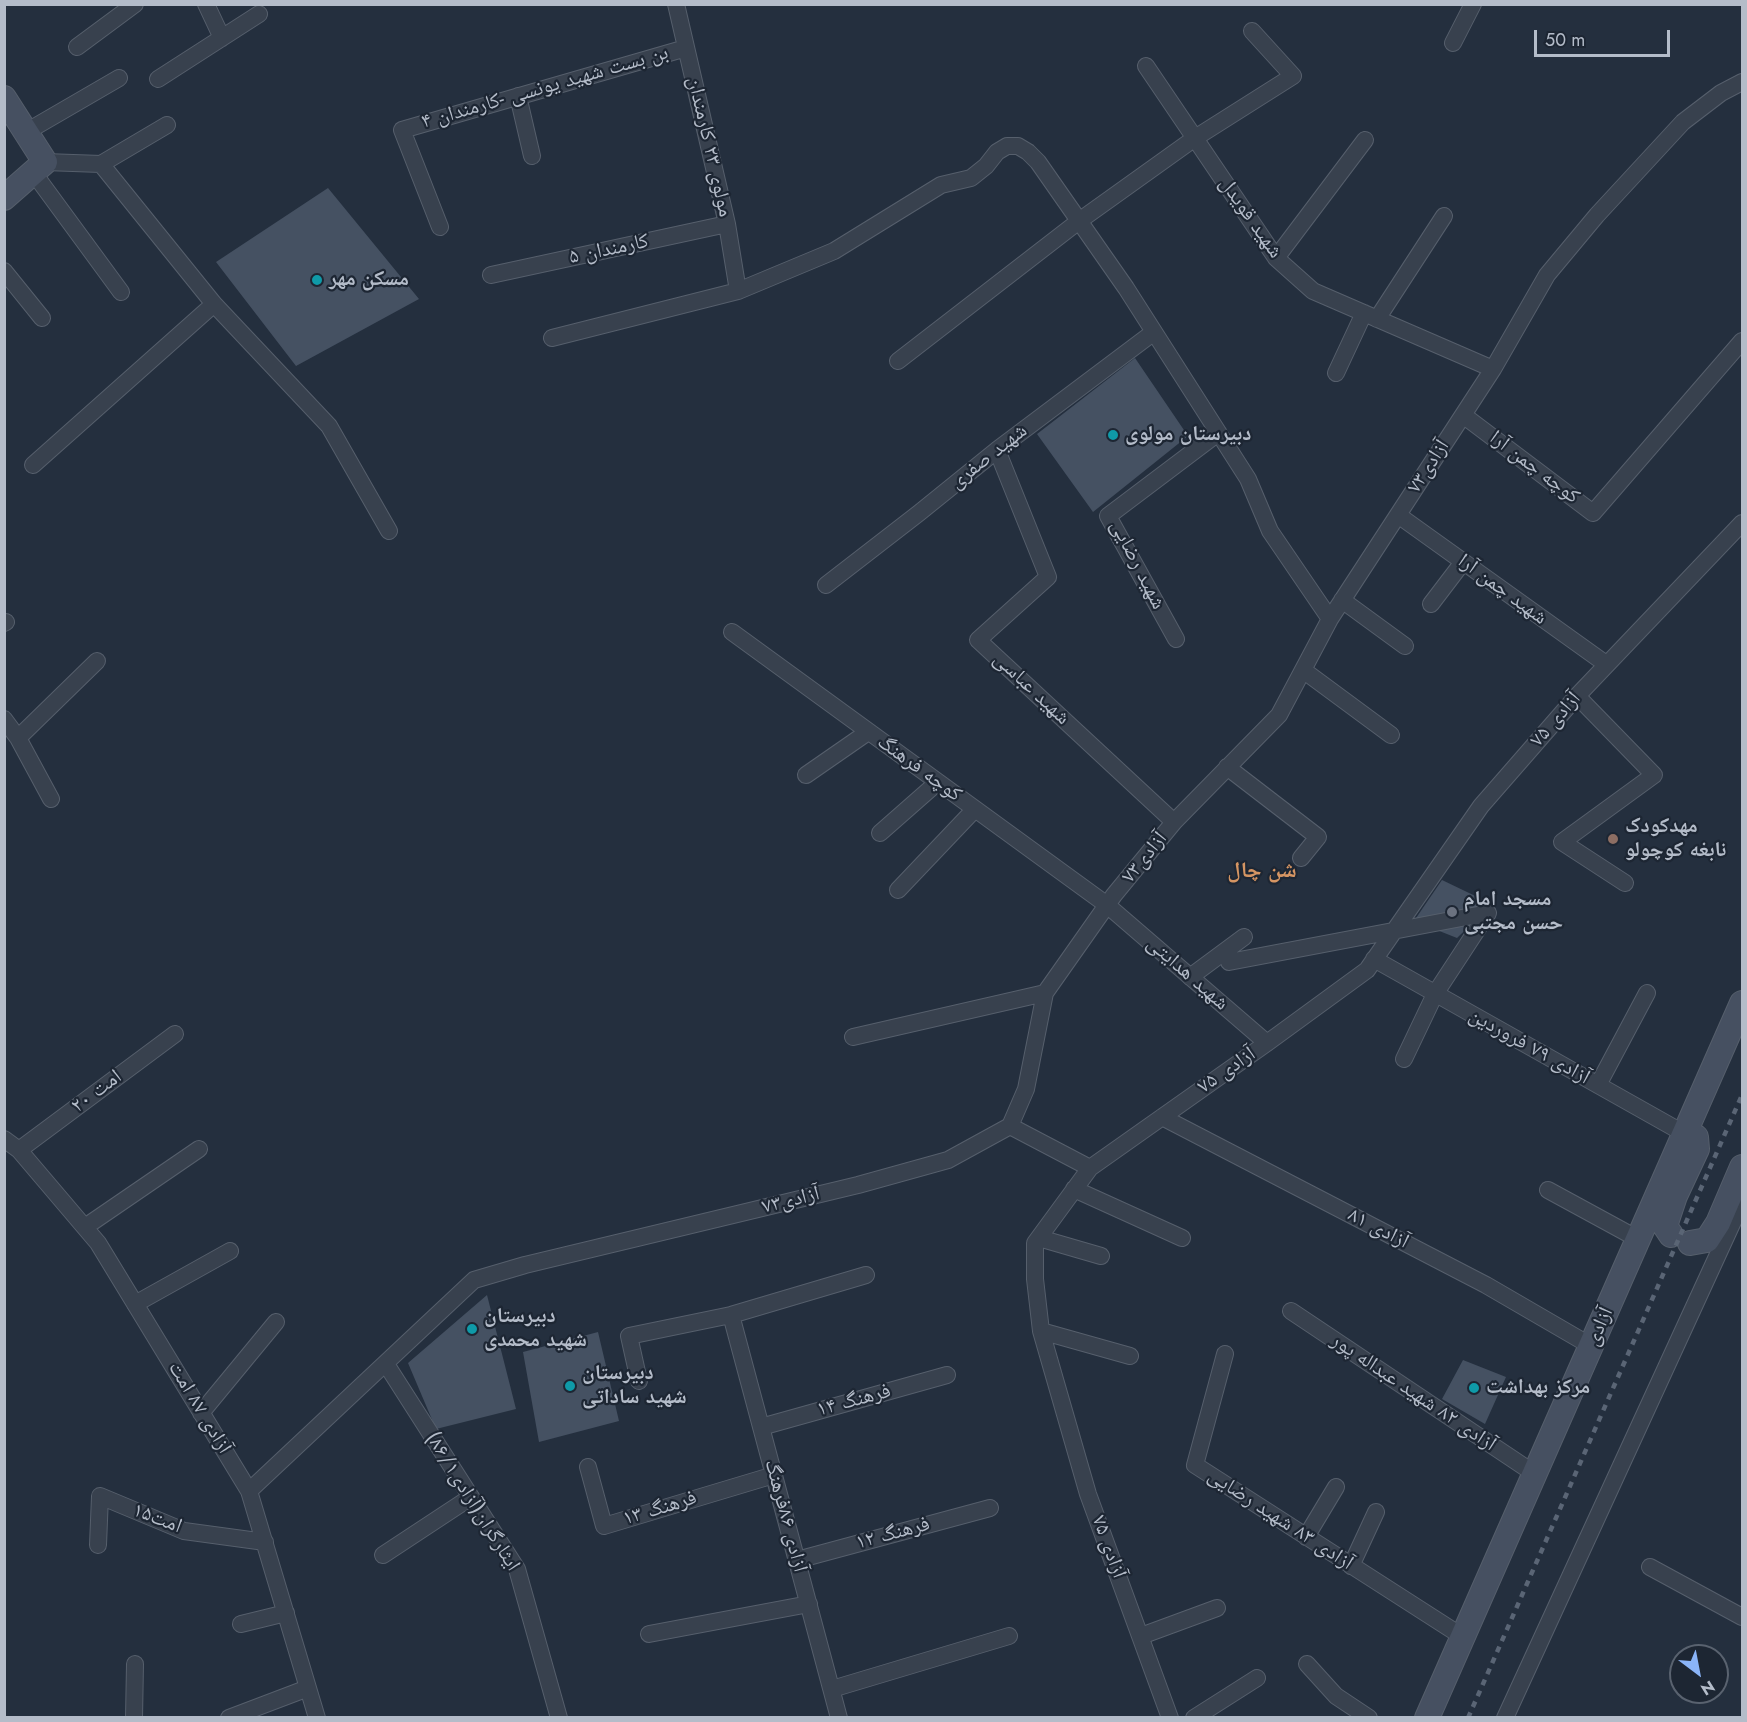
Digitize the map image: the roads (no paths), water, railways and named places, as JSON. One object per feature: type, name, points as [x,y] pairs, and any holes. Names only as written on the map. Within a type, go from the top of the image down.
[{"type":"street","points":[[76,47],[135,4]]},
{"type":"street","points":[[206,4],[222,38]]},
{"type":"street","name":"مولوی ۲۳ کارمندان","points":[[676,4],[727,224],[738,291]]},
{"type":"street","points":[[1453,43],[1473,4]]},
{"type":"street","points":[[158,79],[259,14]]},
{"type":"street","points":[[898,361],[1080,221],[1195,138],[1293,76],[1252,31]]},
{"type":"street","name":"بن بست شهید یونسی -کارمندان ۴","points":[[440,227],[402,130],[686,48]]},
{"type":"street","name":"شهید قویدل","points":[[1146,66],[1276,258],[1313,291],[1493,369]]},
{"type":"street","points":[[26,132],[119,78]]},
{"type":"street","name":"آزادی۷۳","points":[[249,1491],[474,1280],[525,1265],[858,1185],[948,1161],[1010,1126],[1026,1089],[1045,993],[1107,905],[1174,822],[1279,715],[1330,619],[1493,369],[1547,274],[1597,215],[1683,122],[1721,93],[1742,83]]},
{"type":"street","points":[[518,96],[532,156]]},
{"type":"street","points":[[4,98],[26,132],[39,167],[121,292]]},
{"type":"street","points":[[4,198],[39,167],[101,164],[167,124]]},
{"type":"street","points":[[1276,258],[1365,140]]},
{"type":"street","points":[[552,338],[738,291],[834,251],[941,185],[971,178],[986,166],[997,152],[1007,146],[1018,146],[1038,162],[1154,332],[1248,479],[1270,531],[1330,619]]},
{"type":"street","points":[[101,164],[214,304],[329,426],[389,531]]},
{"type":"street","points":[[1336,373],[1370,316],[1444,216]]},
{"type":"street","name":"کارمندان ۵","points":[[491,275],[727,224]]},
{"type":"street","points":[[4,271],[42,318]]},
{"type":"street","points":[[33,465],[214,304]]},
{"type":"street","name":"شهید صفری","points":[[826,585],[997,450],[1154,332]]},
{"type":"street","name":"کوچه چمن آرا","points":[[1463,415],[1593,513],[1743,341]]},
{"type":"street","name":"شهید رضایی","points":[[1176,639],[1108,516],[1218,434]]},
{"type":"street","name":"شهید عباسی","points":[[997,450],[1048,577],[978,640],[1174,822]]},
{"type":"street","name":"شهید چمن آرا","points":[[1398,515],[1606,664]]},
{"type":"street","name":"آزادی ۷۵","points":[[1170,1718],[1088,1494],[1041,1331],[1035,1279],[1035,1243],[1090,1167],[1267,1044],[1367,970],[1481,806],[1606,664],[1743,523]]},
{"type":"street","points":[[1431,604],[1463,562]]},
{"type":"street","points":[[1342,600],[1405,646]]},
{"type":"street","name":"کوچه فرهنگ","points":[[732,632],[1107,905]]},
{"type":"street","points":[[18,738],[97,661]]},
{"type":"street","points":[[1303,670],[1391,735]]},
{"type":"street","points":[[1577,696],[1654,775],[1562,842],[1625,883]]},
{"type":"street","points":[[4,719],[18,738],[51,799]]},
{"type":"street","points":[[806,775],[868,732]]},
{"type":"street","points":[[1227,767],[1318,837],[1301,858]]},
{"type":"street","points":[[880,832],[938,782]]},
{"type":"street","points":[[898,890],[975,809]]},
{"type":"street","name":"شهید هدایتی","points":[[1107,905],[1267,1044]]},
{"type":"street","points":[[1229,962],[1488,913],[1435,994],[1404,1059]]},
{"type":"street","points":[[1190,977],[1244,937]]},
{"type":"street","name":"آزادی ۷۹ فروردین","points":[[1374,959],[1685,1134]]},
{"type":"street","points":[[853,1036],[1045,993]]},
{"type":"street","points":[[1598,1085],[1647,993]]},
{"type":"street","name":"آزادی","points":[[1427,1718],[1743,1003]]},
{"type":"street","name":"امت ۲۰","points":[[19,1150],[175,1034]]},
{"type":"street","name":"آزادی ۸۱","points":[[1162,1117],[1486,1285],[1591,1346]]},
{"type":"street","points":[[1010,1126],[1090,1167]]},
{"type":"street","points":[[1685,1134],[1696,1137],[1697,1149],[1675,1196],[1665,1226],[1680,1239],[1707,1240],[1718,1222],[1743,1167]]},
{"type":"street","name":"آزادی ۸۷ امت","points":[[4,1138],[19,1150],[98,1243],[249,1491],[317,1718]]},
{"type":"street","points":[[85,1227],[199,1149]]},
{"type":"street","points":[[1074,1189],[1182,1238]]},
{"type":"street","points":[[1548,1190],[1638,1239]]},
{"type":"street","points":[[1505,1718],[1743,1202]]},
{"type":"street","points":[[1039,1238],[1101,1256]]},
{"type":"street","points":[[135,1304],[230,1251]]},
{"type":"street","points":[[639,1382],[628,1336],[731,1315],[866,1275]]},
{"type":"street","name":"آزادی ۸۲ شهید عبداله پور","points":[[1291,1311],[1535,1474]]},
{"type":"street","name":"آزادی ۸۶فرهنگ","points":[[731,1315],[839,1718]]},
{"type":"street","points":[[201,1413],[276,1322]]},
{"type":"street","points":[[1041,1331],[1130,1356]]},
{"type":"street","name":"آزادی ۸۳ شهید رضایی","points":[[1225,1354],[1195,1465],[1463,1638]]},
{"type":"street","name":"ایثارگران(آزادی۸۶/۱)","points":[[386,1364],[517,1569],[559,1718]]},
{"type":"street","name":"فرهنگ ۱۴","points":[[761,1427],[947,1375]]},
{"type":"street","name":"فرهنگ ۱۳","points":[[588,1467],[604,1526],[774,1475]]},
{"type":"street","points":[[1306,1538],[1336,1487]]},
{"type":"street","name":"امت۱۵","points":[[98,1545],[100,1496],[184,1531],[265,1542]]},
{"type":"street","points":[[383,1555],[471,1497]]},
{"type":"street","name":"فرهنگ ۱۲","points":[[797,1560],[990,1508]]},
{"type":"street","points":[[1351,1566],[1376,1512]]},
{"type":"street","points":[[1650,1567],[1743,1617]]},
{"type":"street","points":[[649,1634],[809,1604]]},
{"type":"street","points":[[1141,1636],[1217,1608]]},
{"type":"street","points":[[241,1624],[286,1612]]},
{"type":"street","points":[[832,1689],[1009,1636]]},
{"type":"street","points":[[134,1718],[135,1664]]},
{"type":"street","points":[[1307,1664],[1336,1696],[1369,1718]]},
{"type":"street","points":[[1194,1718],[1257,1678]]},
{"type":"street","points":[[229,1718],[308,1688]]},
{"type":"railway","points":[[1468,1718],[1742,1095]]},
{"type":"place","name":"مسکن مهر","points":[[317,280]]},
{"type":"place","name":"دبیرستان مولوی","points":[[1113,435]]},
{"type":"place","name":"مهدکودک نابغه کوچولو","points":[[1613,839]]},
{"type":"place","name":"مسجد امام حسن مجتبی","points":[[1452,912]]},
{"type":"place","name":"دبیرستان شهید محمدی","points":[[472,1329]]},
{"type":"place","name":"دبیرستان شهید ساداتی","points":[[570,1386]]},
{"type":"place","name":"مرکز بهداشت","points":[[1474,1388]]},
{"type":"district","name":"شن چال","points":[[1262,872]]}]
